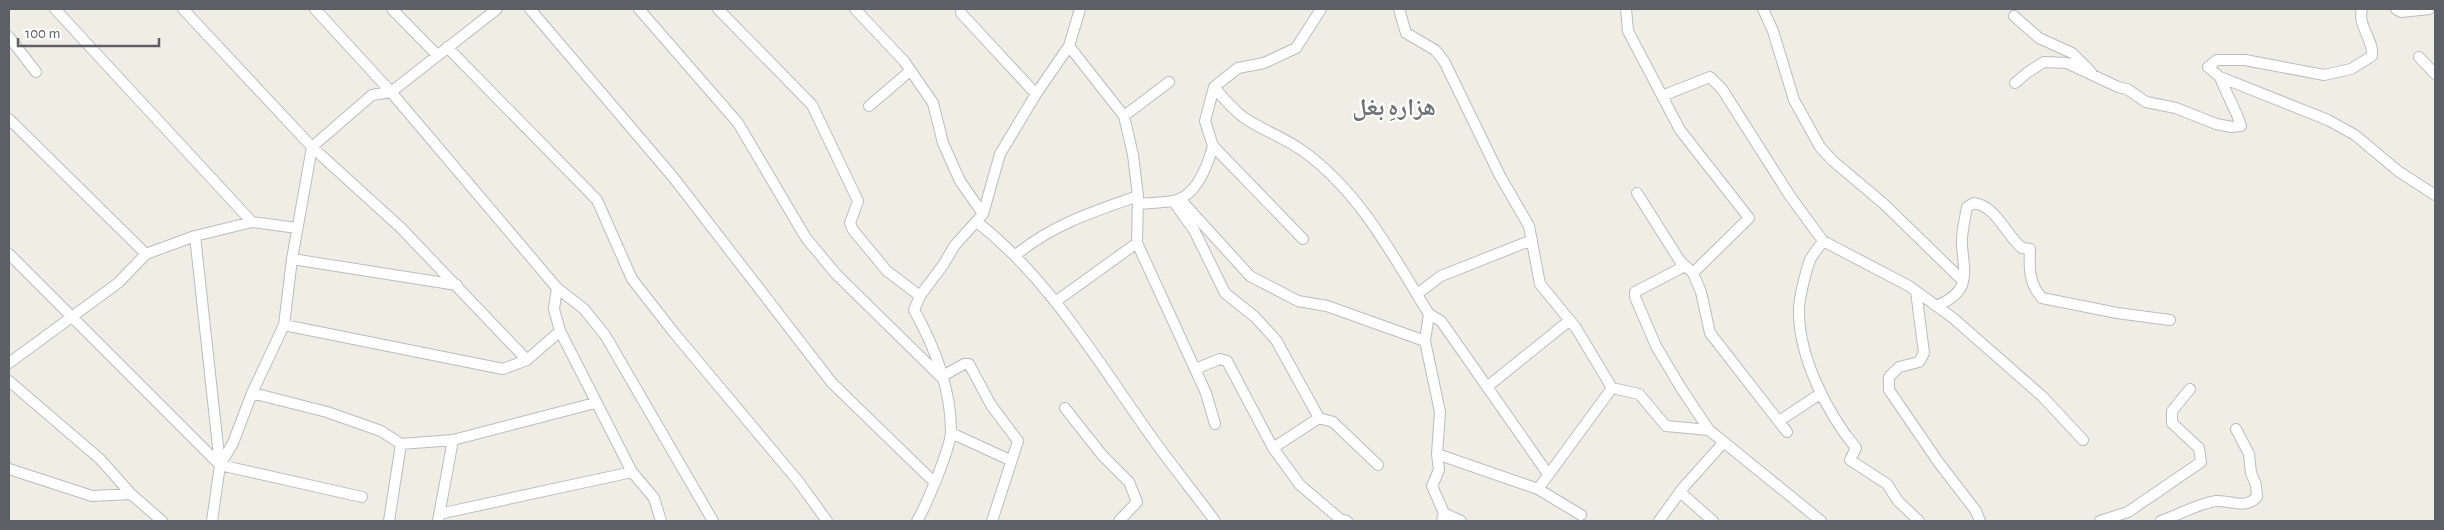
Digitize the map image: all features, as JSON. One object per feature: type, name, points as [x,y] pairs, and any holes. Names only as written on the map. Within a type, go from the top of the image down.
[{"type":"street","points":[[55,9],[252,222]]},
{"type":"street","points":[[183,9],[312,147],[401,228],[458,285],[527,360]]},
{"type":"street","points":[[315,9],[391,92],[557,288],[584,309],[605,336],[713,521]]},
{"type":"street","points":[[392,9],[437,55]]},
{"type":"street","points":[[220,465],[233,443],[252,393],[284,325],[292,258],[312,147],[372,96],[391,92],[497,9]]},
{"type":"street","points":[[530,9],[673,177],[832,383],[934,482]]},
{"type":"street","points":[[639,9],[738,123],[806,238],[836,274],[941,377]]},
{"type":"street","points":[[718,9],[812,105],[858,201],[850,222],[853,230],[887,271],[920,296]]},
{"type":"street","points":[[855,9],[904,61],[933,103],[943,143],[960,181],[980,218],[1016,255],[1055,302],[1109,374],[1153,439],[1215,521]]},
{"type":"street","points":[[917,521],[934,482],[951,433],[948,405],[930,338],[914,310],[920,296],[955,245],[980,218],[1000,154],[1036,94],[1069,46],[1080,9]]},
{"type":"street","points":[[1303,239],[1213,146],[1205,121],[1214,87],[1238,68],[1264,63],[1296,48],[1321,9]]},
{"type":"street","points":[[1399,9],[1406,34],[1435,50],[1444,61],[1500,176],[1530,226],[1540,284],[1570,320],[1612,388],[1639,394],[1666,426],[1709,430]]},
{"type":"street","points":[[1626,9],[1628,31],[1680,130],[1749,218],[1693,273]]},
{"type":"street","points":[[1763,9],[1773,31],[1794,100],[1820,147],[1833,161],[1884,204],[1963,280]]},
{"type":"street","points":[[2362,9],[2363,24],[2373,49],[2372,56],[2351,69],[2324,75],[2245,60],[2217,60],[2208,67],[2220,77],[2328,120],[2355,135],[2398,171],[2435,195]]},
{"type":"street","points":[[2396,9],[2401,12],[2429,9]]},
{"type":"street","points":[[961,13],[1036,94]]},
{"type":"street","points":[[2014,16],[2039,38],[2072,53],[2087,66],[2093,75]]},
{"type":"street","points":[[9,37],[36,72]]},
{"type":"street","points":[[1069,46],[1124,116],[1134,155],[1138,200],[1138,243],[1196,369],[1206,393],[1214,424]]},
{"type":"street","points":[[447,47],[597,200],[632,279],[675,334],[798,481],[827,521]]},
{"type":"street","points":[[2419,57],[2435,74]]},
{"type":"street","points":[[2015,84],[2028,72],[2044,62],[2067,63],[2118,87],[2128,89],[2146,102],[2176,108],[2216,124],[2232,128],[2241,126],[2220,77]]},
{"type":"street","points":[[869,106],[910,71]]},
{"type":"street","points":[[1662,96],[1710,77],[1722,89],[1790,196],[1823,241],[1916,291],[1953,318],[2043,397],[2083,440]]},
{"type":"street","points":[[1124,116],[1170,82]]},
{"type":"street","points":[[1214,87],[1230,106],[1244,118],[1303,151],[1340,183],[1374,226],[1429,314],[1441,321],[1486,388],[1548,474]]},
{"type":"street","points":[[9,119],[146,254]]},
{"type":"street","points":[[1016,255],[1031,243],[1068,222],[1138,200],[1177,200],[1196,184],[1208,168],[1213,146]]},
{"type":"street","points":[[1637,193],[1685,266],[1693,273],[1701,292],[1710,332],[1787,432]]},
{"type":"street","points":[[1177,200],[1250,276],[1298,301],[1326,306],[1425,341]]},
{"type":"street","points":[[1177,200],[1194,230],[1224,293],[1255,317],[1276,340],[1319,418],[1333,422],[1378,465]]},
{"type":"street","points":[[1937,306],[1953,299],[1962,288],[1965,270],[1962,244],[1967,207],[1974,203],[1981,204],[1993,214],[2014,242],[2022,248],[2030,249],[2029,266],[2031,282],[2042,298],[2117,313],[2170,320]]},
{"type":"street","points":[[9,363],[118,283],[146,254],[195,236],[252,222],[297,228]]},
{"type":"street","points":[[195,236],[220,465],[212,521]]},
{"type":"street","points":[[1417,294],[1441,276],[1532,240]]},
{"type":"street","points":[[1823,241],[1810,260],[1798,308],[1804,343],[1820,394],[1837,425],[1856,448],[1850,460],[1887,484],[1898,501],[1919,521]]},
{"type":"street","points":[[1055,302],[1138,243]]},
{"type":"street","points":[[9,254],[220,465],[362,497]]},
{"type":"street","points":[[292,258],[458,285]]},
{"type":"street","points":[[1685,266],[1647,284],[1635,292],[1635,298],[1656,346],[1709,430],[1820,521]]},
{"type":"street","points":[[557,288],[554,309],[560,331],[595,403],[632,472],[654,498],[661,521]]},
{"type":"street","points":[[1916,291],[1924,354],[1919,362],[1900,367],[1889,377],[1888,390],[1939,463],[1976,511],[1980,521]]},
{"type":"street","points":[[1429,314],[1425,341],[1440,412],[1437,454],[1439,470],[1432,486],[1443,517],[1461,521]]},
{"type":"street","points":[[1486,388],[1570,320]]},
{"type":"street","points":[[284,325],[503,369],[527,360],[560,331]]},
{"type":"street","points":[[1196,369],[1220,359],[1227,361],[1273,448],[1300,485],[1340,519],[1347,521]]},
{"type":"street","points":[[941,377],[964,364],[969,364],[991,404],[1018,440],[1010,460],[992,521]]},
{"type":"street","points":[[9,381],[100,459],[131,494],[162,521]]},
{"type":"street","points":[[1538,489],[1612,388]]},
{"type":"street","points":[[2105,521],[2128,512],[2200,462],[2199,448],[2172,423],[2172,411],[2190,389]]},
{"type":"street","points":[[252,393],[327,412],[381,431],[401,444],[453,440],[595,403]]},
{"type":"street","points":[[1779,422],[1820,394]]},
{"type":"street","points":[[1065,408],[1102,455],[1129,482],[1137,502],[1119,521]]},
{"type":"street","points":[[1273,448],[1319,418]]},
{"type":"street","points":[[2162,521],[2216,501],[2238,504],[2252,502],[2257,497],[2256,485],[2250,473],[2249,454],[2236,430]]},
{"type":"street","points":[[951,433],[1010,460]]},
{"type":"street","points":[[453,440],[438,518],[632,472]]},
{"type":"street","points":[[1659,521],[1680,492],[1724,442]]},
{"type":"street","points":[[389,521],[401,444]]},
{"type":"street","points":[[1437,454],[1538,489],[1581,515]]},
{"type":"street","points":[[9,469],[92,496],[131,494]]},
{"type":"street","points":[[1680,492],[1713,521]]},
{"type":"district","name":"هزارهِ بغل","points":[[1394,107]]}]
